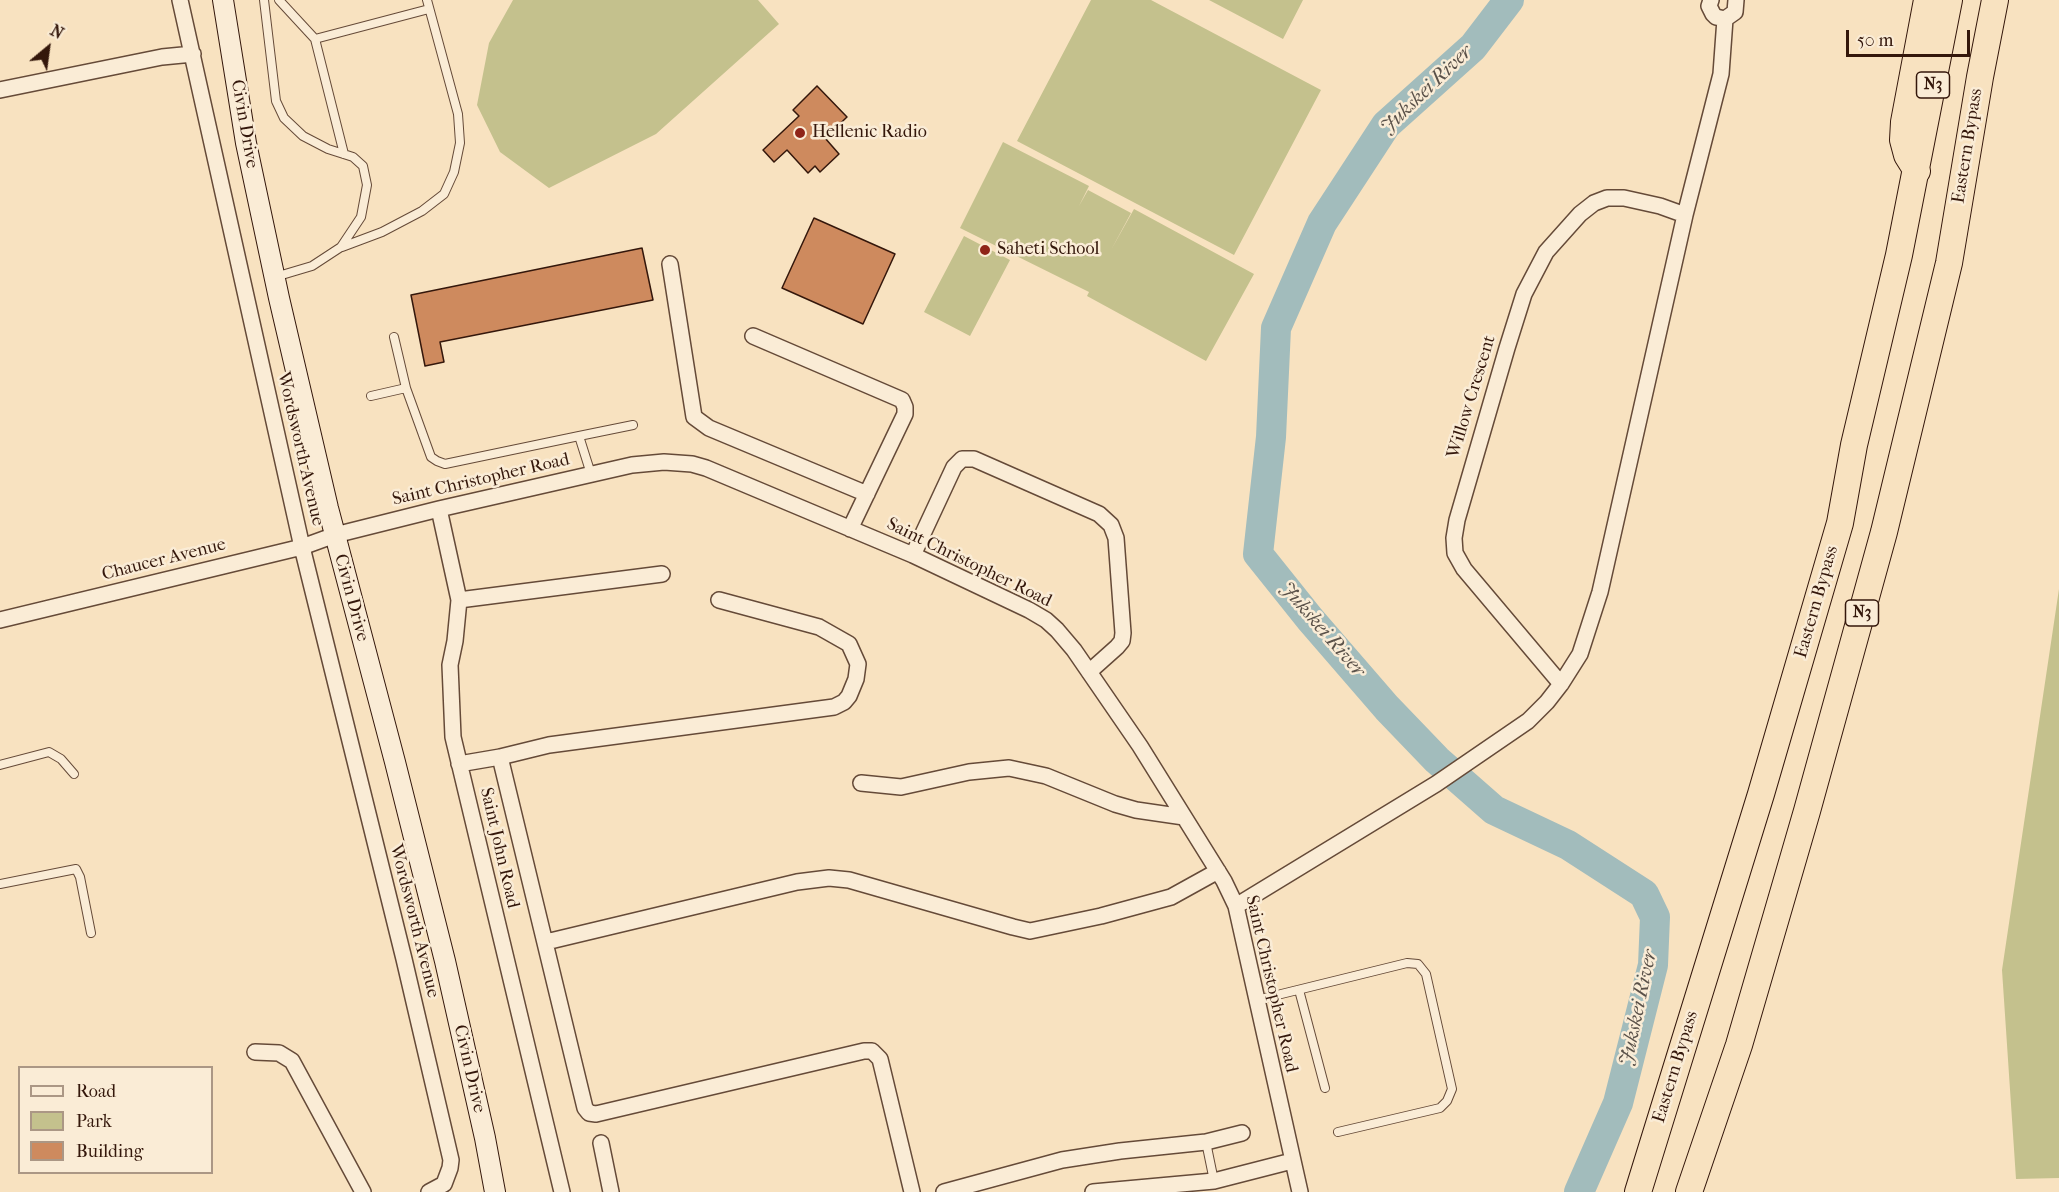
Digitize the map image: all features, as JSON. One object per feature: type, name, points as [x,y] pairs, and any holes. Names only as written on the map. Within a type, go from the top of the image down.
[{"type":"highway","points":[[1917,171],[1907,155],[1903,140],[1927,0]]},
{"type":"highway","name":"Eastern Bypass","points":[[1638,1192],[1761,794],[1839,523],[1854,445],[1917,171],[1950,0]]},
{"type":"highway","points":[[1993,11],[2006,0]]},
{"type":"highway","name":"Eastern Bypass","points":[[1689,1192],[1742,1034],[1807,811],[1884,532],[1949,263],[1993,11]]},
{"type":"main road","name":"Civin Drive","points":[[223,0],[246,143],[274,277],[335,535],[445,961],[495,1192]]},
{"type":"street","name":"Wordsworth Avenue","points":[[180,0],[302,547],[447,1142],[450,1168],[445,1188]]},
{"type":"street","points":[[1711,0],[1710,6],[1713,14],[1725,19],[1735,12],[1736,0]]},
{"type":"street","points":[[1236,906],[1436,784],[1528,721],[1561,684],[1580,654],[1600,592],[1685,215],[1721,74],[1725,19]]},
{"type":"street","points":[[0,90],[162,57],[193,54]]},
{"type":"street","name":"Willow Crescent","points":[[1561,684],[1492,604],[1464,569],[1455,553],[1454,538],[1463,497],[1524,294],[1546,252],[1580,214],[1594,203],[1607,198],[1624,198],[1660,206],[1685,215]]},
{"type":"street","points":[[670,264],[694,417],[709,428],[867,494]]},
{"type":"street","points":[[753,336],[902,400],[905,414],[850,529]]},
{"type":"street","points":[[913,555],[954,467],[963,459],[974,459],[1099,514],[1111,525],[1116,538],[1123,633],[1118,647],[1089,672]]},
{"type":"street","name":"Saint Christopher Road","points":[[335,535],[632,465],[692,464],[913,555],[1046,620],[1074,650],[1140,746],[1218,871],[1236,906],[1300,1192]]},
{"type":"street","name":"Saint John Road","points":[[439,509],[459,600],[450,665],[453,737],[562,1192]]},
{"type":"street","name":"Chaucer Avenue","points":[[0,620],[302,547],[335,535]]},
{"type":"street","points":[[459,600],[662,574]]},
{"type":"street","points":[[459,764],[549,745],[834,707],[844,702],[849,696],[856,679],[858,664],[849,644],[819,627],[719,600]]},
{"type":"street","points":[[500,757],[585,1108],[589,1113],[596,1114],[872,1051],[880,1059],[912,1192]]},
{"type":"street","points":[[861,783],[901,787],[969,772],[1009,768],[1046,776],[1115,804],[1136,810],[1184,817]]},
{"type":"street","points":[[546,942],[797,882],[829,878],[849,880],[1030,931],[1101,916],[1171,897],[1218,871]]},
{"type":"street","points":[[255,1052],[279,1053],[292,1061],[363,1192]]},
{"type":"street","points":[[944,1192],[1062,1160],[1206,1142],[1242,1133]]},
{"type":"street","points":[[601,1143],[611,1192]]},
{"type":"street","points":[[1093,1192],[1214,1181],[1292,1161]]},
{"type":"street","points":[[429,1192],[445,1188]]},
{"type":"lane","points":[[264,0],[276,101],[284,118],[303,136],[328,149],[353,157],[363,166],[367,185],[361,217],[340,247]]},
{"type":"lane","points":[[279,0],[315,39],[344,154]]},
{"type":"lane","points":[[274,277],[312,266],[340,247],[382,232],[422,211],[444,194],[454,172],[460,143],[458,114],[428,4],[315,39]]},
{"type":"lane","points":[[394,337],[406,388],[431,457],[445,464],[633,425]]},
{"type":"lane","points":[[371,396],[406,388]]},
{"type":"lane","points":[[579,436],[591,474]]},
{"type":"lane","points":[[0,765],[49,752],[61,759],[74,774]]},
{"type":"lane","points":[[0,884],[75,869],[80,876],[91,933]]},
{"type":"lane","points":[[1256,1001],[1407,963],[1418,964],[1426,974],[1452,1089],[1447,1101],[1440,1108],[1338,1132]]},
{"type":"lane","points":[[1299,990],[1325,1088]]},
{"type":"lane","points":[[1206,1142],[1214,1181]]},
{"type":"green space","points":[[513,0],[758,0],[779,24],[656,134],[549,188],[500,152],[477,105],[489,43]]},
{"type":"green space","points":[[1091,0],[1151,0],[1321,90],[1234,255],[1017,141]]},
{"type":"green space","points":[[1209,0],[1303,0],[1283,39]]},
{"type":"green space","points":[[1003,142],[1089,186],[1079,206],[1088,190],[1131,213],[1111,250],[1134,209],[1254,274],[1206,361],[1087,296],[1089,292],[960,228]]},
{"type":"green space","points":[[964,236],[1010,260],[970,336],[924,312]]},
{"type":"green space","points":[[2059,589],[2059,1178],[2016,1179],[2002,970]]},
{"type":"building","name":"Hellenic Radio","points":[[817,86],[847,117],[825,138],[839,154],[820,172],[815,166],[808,173],[787,150],[774,162],[763,150],[799,116],[793,110]]},
{"type":"building","points":[[814,218],[895,254],[863,324],[782,288]]},
{"type":"building","points":[[642,248],[653,300],[440,342],[444,362],[425,366],[411,295]]},
{"type":"waterway","name":"Jukskei River","points":[[1509,0],[1473,47],[1386,125],[1322,223],[1276,328],[1271,437],[1258,554],[1310,619],[1387,708],[1437,760],[1494,810],[1568,845],[1644,894],[1655,917],[1653,965],[1618,1103],[1579,1192]]},
{"type":"place","name":"Hellenic Radio","points":[[800,133]]},
{"type":"place","name":"Saheti School","points":[[985,250]]}]
